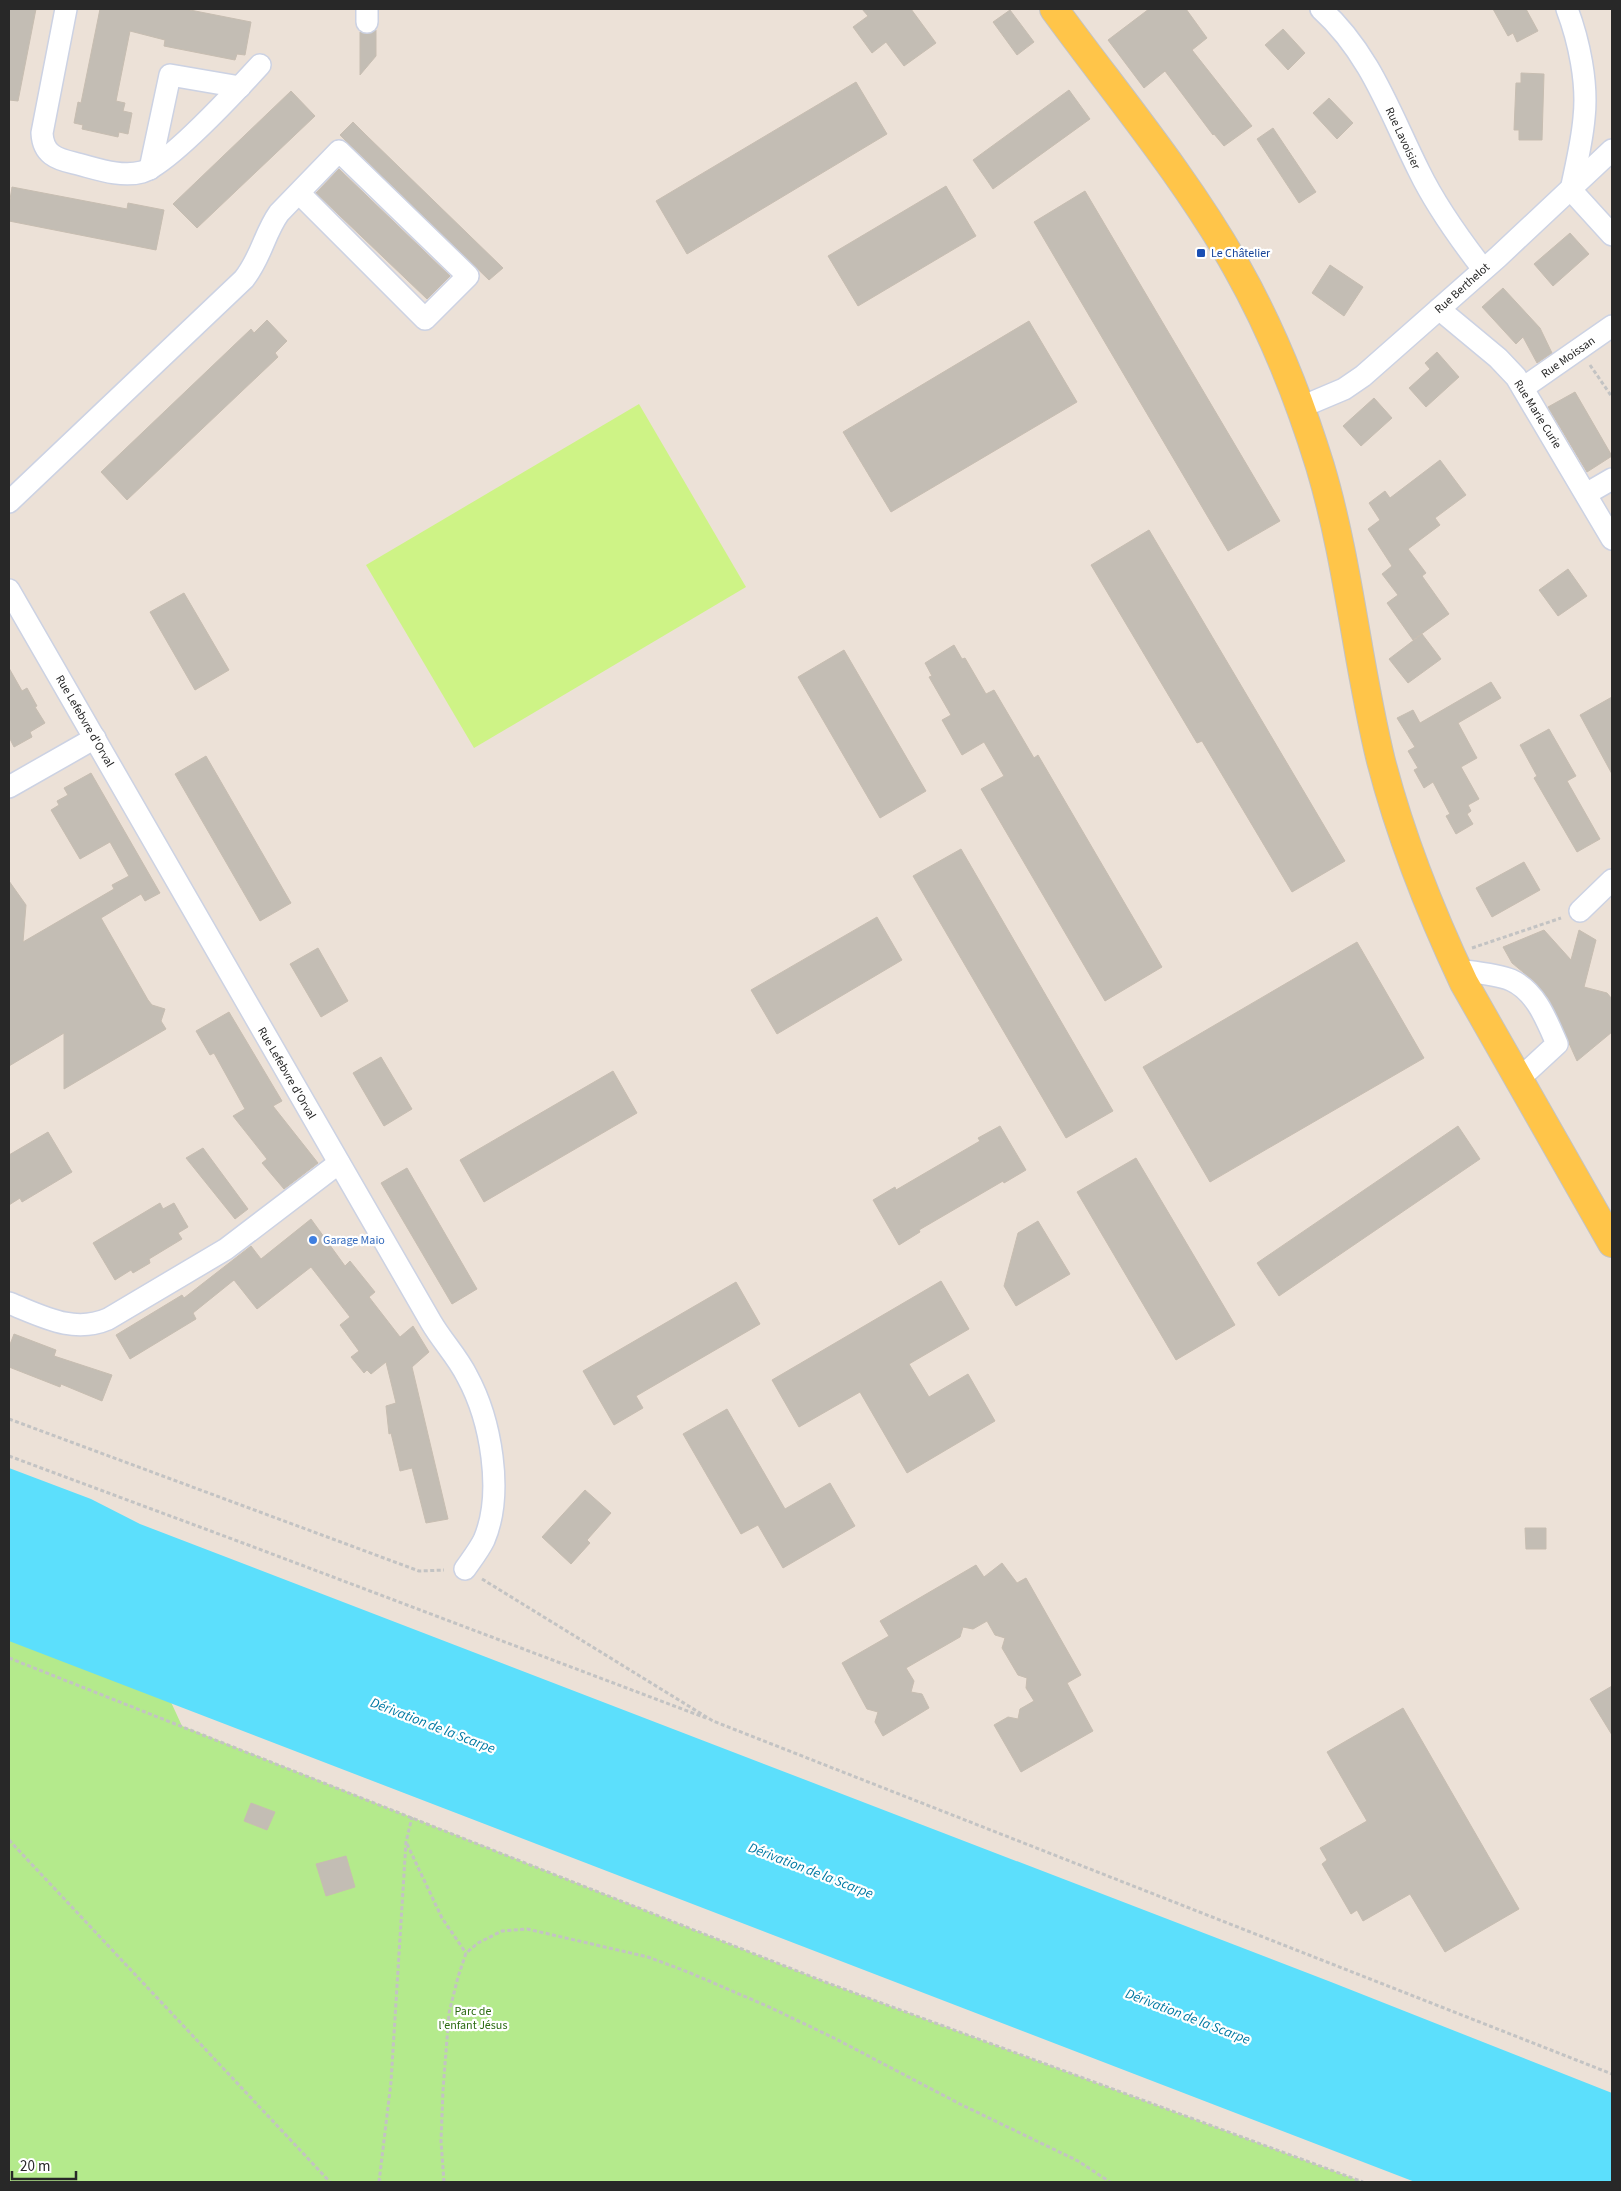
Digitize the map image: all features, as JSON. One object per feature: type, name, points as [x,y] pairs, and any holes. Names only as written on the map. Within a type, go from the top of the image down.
[{"type":"main road","points":[[1054,9],[1188,190],[1221,241],[1253,297],[1300,408],[1333,514],[1381,760],[1389,791],[1420,884],[1454,962],[1518,1080],[1612,1243]]},
{"type":"street","points":[[66,9],[42,133],[46,149],[58,160],[122,174],[142,172],[150,169],[174,150],[240,87],[260,65]]},
{"type":"street","name":"Rue Lavoisier","points":[[1321,9],[1343,30],[1362,57],[1376,80],[1424,180],[1458,236],[1483,269]]},
{"type":"street","points":[[1567,9],[1578,49],[1585,103],[1583,132],[1571,190],[1612,235]]},
{"type":"street","points":[[150,169],[170,75],[240,87]]},
{"type":"street","name":"Rue Berthelot","points":[[1300,408],[1344,389],[1363,376],[1571,190],[1612,150]]},
{"type":"street","points":[[9,502],[244,279],[258,261],[274,220],[299,192],[339,151],[468,276],[425,319],[299,192]]},
{"type":"street","name":"Rue Marie Curie","points":[[1439,309],[1498,358],[1524,388],[1612,539]]},
{"type":"street","name":"Rue Moissan","points":[[1524,388],[1612,326]]},
{"type":"street","points":[[1586,494],[1612,480]]},
{"type":"street","name":"Rue Lefebvre d'Orval","points":[[9,590],[339,1163],[434,1326],[467,1376],[483,1415],[494,1490],[492,1509],[484,1540],[465,1568]]},
{"type":"street","points":[[9,787],[95,738]]},
{"type":"street","points":[[1580,911],[1612,880]]},
{"type":"street","points":[[1454,962],[1510,979],[1523,987],[1541,1009],[1556,1044],[1518,1080]]},
{"type":"street","points":[[9,1303],[66,1325],[88,1326],[108,1319],[226,1249],[339,1163]]},
{"type":"path","points":[[1580,350],[1612,397]]},
{"type":"path","points":[[1454,962],[1580,911]]},
{"type":"path","points":[[9,1419],[419,1571],[465,1568],[713,1721]]},
{"type":"path","points":[[9,1456],[713,1721],[1612,2074]]},
{"type":"path","points":[[9,1658],[825,1982],[1363,2182]]},
{"type":"path","points":[[379,2182],[392,2082],[406,1842],[412,1817]]},
{"type":"path","points":[[9,1840],[330,2182]]},
{"type":"path","points":[[406,1842],[442,1918],[466,1953]]},
{"type":"path","points":[[444,2182],[441,2141],[443,2099],[449,2013],[458,1977],[466,1953],[478,1943],[502,1931],[527,1929],[648,1957],[750,1998],[1078,2161],[1110,2182]]},
{"type":"green space","points":[[639,404],[746,587],[474,748],[366,565]]},
{"type":"green space","name":"Parc de l'enfant Jésus","points":[[9,1510],[99,1546],[182,1726],[825,1982],[1363,2182],[9,2182]]},
{"type":"water","name":"Dérivation de la Scarpe","points":[[9,1468],[91,1499],[140,1524],[1331,1982],[1612,2093],[1612,2182],[1415,2182],[9,1641]]},
{"type":"building","points":[[9,9],[36,9],[18,101],[9,100]]},
{"type":"building","points":[[100,9],[185,9],[251,22],[245,55],[237,54],[235,60],[164,46],[165,40],[130,31],[116,101],[125,103],[123,111],[132,113],[128,134],[119,132],[118,137],[82,129],[83,125],[74,123],[78,102],[81,103]]},
{"type":"building","points":[[862,9],[911,9],[936,43],[904,66],[886,42],[872,53],[853,27],[868,16]]},
{"type":"building","points":[[1149,9],[1186,9],[1207,38],[1192,50],[1252,126],[1224,146],[1213,135],[1165,71],[1144,88],[1108,40]]},
{"type":"building","points":[[1493,9],[1526,9],[1538,31],[1517,42],[1513,33],[1508,36]]},
{"type":"building","points":[[1010,10],[1034,42],[1017,55],[993,22]]},
{"type":"building","points":[[1283,29],[1305,53],[1288,70],[1265,45]]},
{"type":"building","points":[[376,30],[376,56],[360,75],[360,32],[367,34]]},
{"type":"building","points":[[1521,73],[1544,74],[1542,140],[1519,140],[1519,130],[1514,130],[1516,83],[1521,83]]},
{"type":"building","points":[[856,82],[887,134],[687,254],[656,201]]},
{"type":"building","points":[[1069,90],[1090,119],[993,189],[973,160]]},
{"type":"building","points":[[291,91],[315,116],[197,228],[173,204]]},
{"type":"building","points":[[1329,98],[1353,123],[1337,139],[1313,113]]},
{"type":"building","points":[[353,122],[503,268],[489,280],[345,140],[340,135]]},
{"type":"building","points":[[1273,128],[1316,192],[1299,203],[1257,139]]},
{"type":"building","points":[[339,169],[450,276],[427,299],[316,193]]},
{"type":"building","points":[[946,186],[976,236],[858,306],[828,256]]},
{"type":"building","points":[[12,187],[127,209],[128,203],[164,210],[156,250],[9,221]]},
{"type":"building","points":[[1085,191],[1280,521],[1228,551],[1034,222]]},
{"type":"building","points":[[1570,233],[1589,254],[1553,286],[1534,264]]},
{"type":"building","points":[[1330,265],[1363,287],[1344,316],[1312,293]]},
{"type":"building","points":[[1503,288],[1540,328],[1552,353],[1537,363],[1523,337],[1516,344],[1482,307]]},
{"type":"building","points":[[267,320],[287,341],[275,353],[278,357],[127,500],[101,472],[251,329],[254,333]]},
{"type":"building","points":[[1029,321],[1077,402],[891,512],[843,432]]},
{"type":"building","points":[[1437,352],[1459,377],[1426,407],[1409,388],[1430,369],[1425,363]]},
{"type":"building","points":[[1575,392],[1612,456],[1587,472],[1548,407]]},
{"type":"building","points":[[1374,398],[1392,418],[1361,446],[1343,426]]},
{"type":"building","points":[[1440,460],[1466,495],[1435,518],[1440,525],[1408,549],[1426,573],[1422,576],[1449,614],[1413,640],[1387,603],[1398,595],[1382,574],[1392,566],[1368,529],[1380,520],[1369,503],[1385,491],[1390,498]]},
{"type":"building","points":[[1149,530],[1345,861],[1292,892],[1202,741],[1197,743],[1091,565]]},
{"type":"building","points":[[1568,569],[1587,596],[1558,616],[1539,590]]},
{"type":"building","points":[[184,593],[229,670],[195,690],[150,612]]},
{"type":"building","points":[[1422,634],[1441,659],[1408,683],[1389,659]]},
{"type":"building","points":[[954,645],[962,659],[965,658],[986,694],[994,690],[1034,758],[1038,755],[1162,967],[1105,1001],[981,789],[1004,776],[984,742],[962,755],[942,720],[951,715],[929,677],[932,676],[925,663]]},
{"type":"building","points":[[844,650],[926,791],[880,818],[798,677]]},
{"type":"building","points":[[9,668],[22,691],[27,688],[37,706],[35,707],[45,723],[30,732],[32,737],[14,747],[9,737]]},
{"type":"building","points":[[1491,682],[1501,698],[1458,723],[1477,758],[1461,767],[1479,799],[1468,805],[1471,811],[1467,814],[1473,824],[1456,834],[1446,816],[1450,814],[1433,782],[1424,788],[1414,770],[1418,768],[1408,751],[1415,747],[1397,718],[1413,710],[1420,723]]},
{"type":"building","points":[[1612,697],[1612,774],[1580,715]]},
{"type":"building","points":[[1549,729],[1576,776],[1567,781],[1600,839],[1577,852],[1534,778],[1537,776],[1520,745]]},
{"type":"building","points":[[206,756],[291,903],[260,921],[175,774]]},
{"type":"building","points":[[91,773],[160,893],[145,901],[141,894],[101,918],[148,1000],[152,1005],[165,1009],[161,1021],[166,1029],[64,1089],[64,1033],[9,1066],[9,881],[26,905],[23,942],[114,889],[112,885],[129,876],[110,842],[80,859],[51,810],[59,805],[57,801],[68,795],[64,788]]},
{"type":"building","points":[[961,849],[1113,1111],[1066,1138],[913,876]]},
{"type":"building","points":[[1524,862],[1540,890],[1492,917],[1476,888]]},
{"type":"building","points":[[877,917],[902,960],[777,1034],[751,990]]},
{"type":"building","points":[[1544,930],[1571,960],[1579,930],[1596,940],[1584,987],[1607,993],[1612,999],[1612,1032],[1577,1061],[1550,1001],[1535,982],[1512,963],[1503,947]]},
{"type":"building","points":[[1357,942],[1424,1058],[1210,1182],[1143,1067]]},
{"type":"building","points":[[318,948],[348,1001],[321,1017],[290,964]]},
{"type":"building","points":[[229,1012],[282,1101],[273,1106],[318,1163],[284,1189],[262,1163],[267,1159],[233,1116],[245,1109],[214,1053],[210,1055],[196,1031]]},
{"type":"building","points":[[381,1057],[412,1109],[384,1126],[353,1073]]},
{"type":"building","points":[[613,1071],[637,1113],[484,1202],[460,1160]]},
{"type":"building","points":[[1000,1126],[1026,1170],[1004,1183],[1003,1181],[919,1230],[920,1232],[899,1245],[873,1200],[895,1187],[896,1190],[980,1141],[978,1138]]},
{"type":"building","points":[[1458,1126],[1480,1159],[1279,1296],[1257,1263]]},
{"type":"building","points":[[48,1132],[72,1172],[22,1202],[20,1198],[9,1205],[9,1155]]},
{"type":"building","points":[[203,1148],[248,1209],[235,1219],[186,1158]]},
{"type":"building","points":[[1136,1158],[1235,1325],[1176,1360],[1077,1192]]},
{"type":"building","points":[[407,1168],[477,1289],[452,1304],[381,1183]]},
{"type":"building","points":[[160,1203],[163,1209],[174,1203],[188,1227],[178,1233],[182,1239],[149,1259],[150,1263],[133,1273],[131,1270],[115,1280],[93,1243]]},
{"type":"building","points":[[311,1219],[345,1266],[350,1261],[375,1292],[369,1297],[400,1337],[413,1326],[429,1352],[412,1367],[448,1519],[426,1523],[412,1468],[400,1471],[391,1433],[389,1434],[386,1406],[396,1403],[386,1362],[371,1374],[367,1370],[364,1373],[351,1357],[359,1351],[340,1325],[350,1317],[311,1267],[257,1309],[234,1280],[193,1313],[196,1319],[130,1359],[116,1335],[182,1295],[184,1298],[251,1246],[261,1259]]},
{"type":"building","points":[[1038,1221],[1070,1274],[1016,1306],[1004,1286],[1018,1233]]},
{"type":"building","points":[[941,1281],[969,1329],[909,1364],[929,1397],[968,1374],[995,1421],[907,1473],[860,1392],[799,1427],[772,1380]]},
{"type":"building","points":[[736,1282],[760,1324],[636,1396],[643,1408],[614,1425],[583,1371]]},
{"type":"building","points":[[14,1334],[56,1350],[54,1356],[112,1375],[102,1401],[61,1384],[60,1387],[9,1367],[9,1347]]},
{"type":"building","points":[[727,1409],[785,1509],[830,1483],[855,1526],[783,1568],[758,1525],[741,1534],[683,1434]]},
{"type":"building","points":[[585,1490],[611,1513],[587,1540],[590,1543],[571,1564],[542,1537]]},
{"type":"building","points":[[1525,1528],[1546,1528],[1546,1549],[1526,1549]]},
{"type":"building","points":[[1002,1563],[1017,1583],[1026,1578],[1081,1675],[1067,1683],[1093,1731],[1021,1772],[994,1725],[1008,1717],[1018,1719],[1020,1709],[1034,1701],[1026,1688],[1027,1678],[1018,1675],[1002,1648],[1005,1638],[995,1635],[987,1621],[973,1629],[963,1627],[960,1637],[906,1668],[914,1681],[911,1692],[922,1694],[929,1708],[883,1736],[875,1722],[878,1712],[867,1709],[842,1663],[889,1636],[880,1621],[976,1565],[984,1577]]},
{"type":"building","points":[[1612,1686],[1612,1735],[1590,1699]]},
{"type":"building","points":[[1403,1708],[1519,1909],[1445,1952],[1410,1894],[1363,1921],[1357,1910],[1351,1914],[1322,1864],[1327,1860],[1320,1848],[1367,1821],[1327,1752]]},
{"type":"building","points":[[251,1803],[275,1812],[267,1830],[244,1821]]},
{"type":"building","points":[[346,1856],[355,1887],[326,1896],[316,1864]]},
{"type":"place","name":"Le Châtelier","points":[[1201,253]]},
{"type":"place","name":"Garage Maio","points":[[313,1240]]}]
